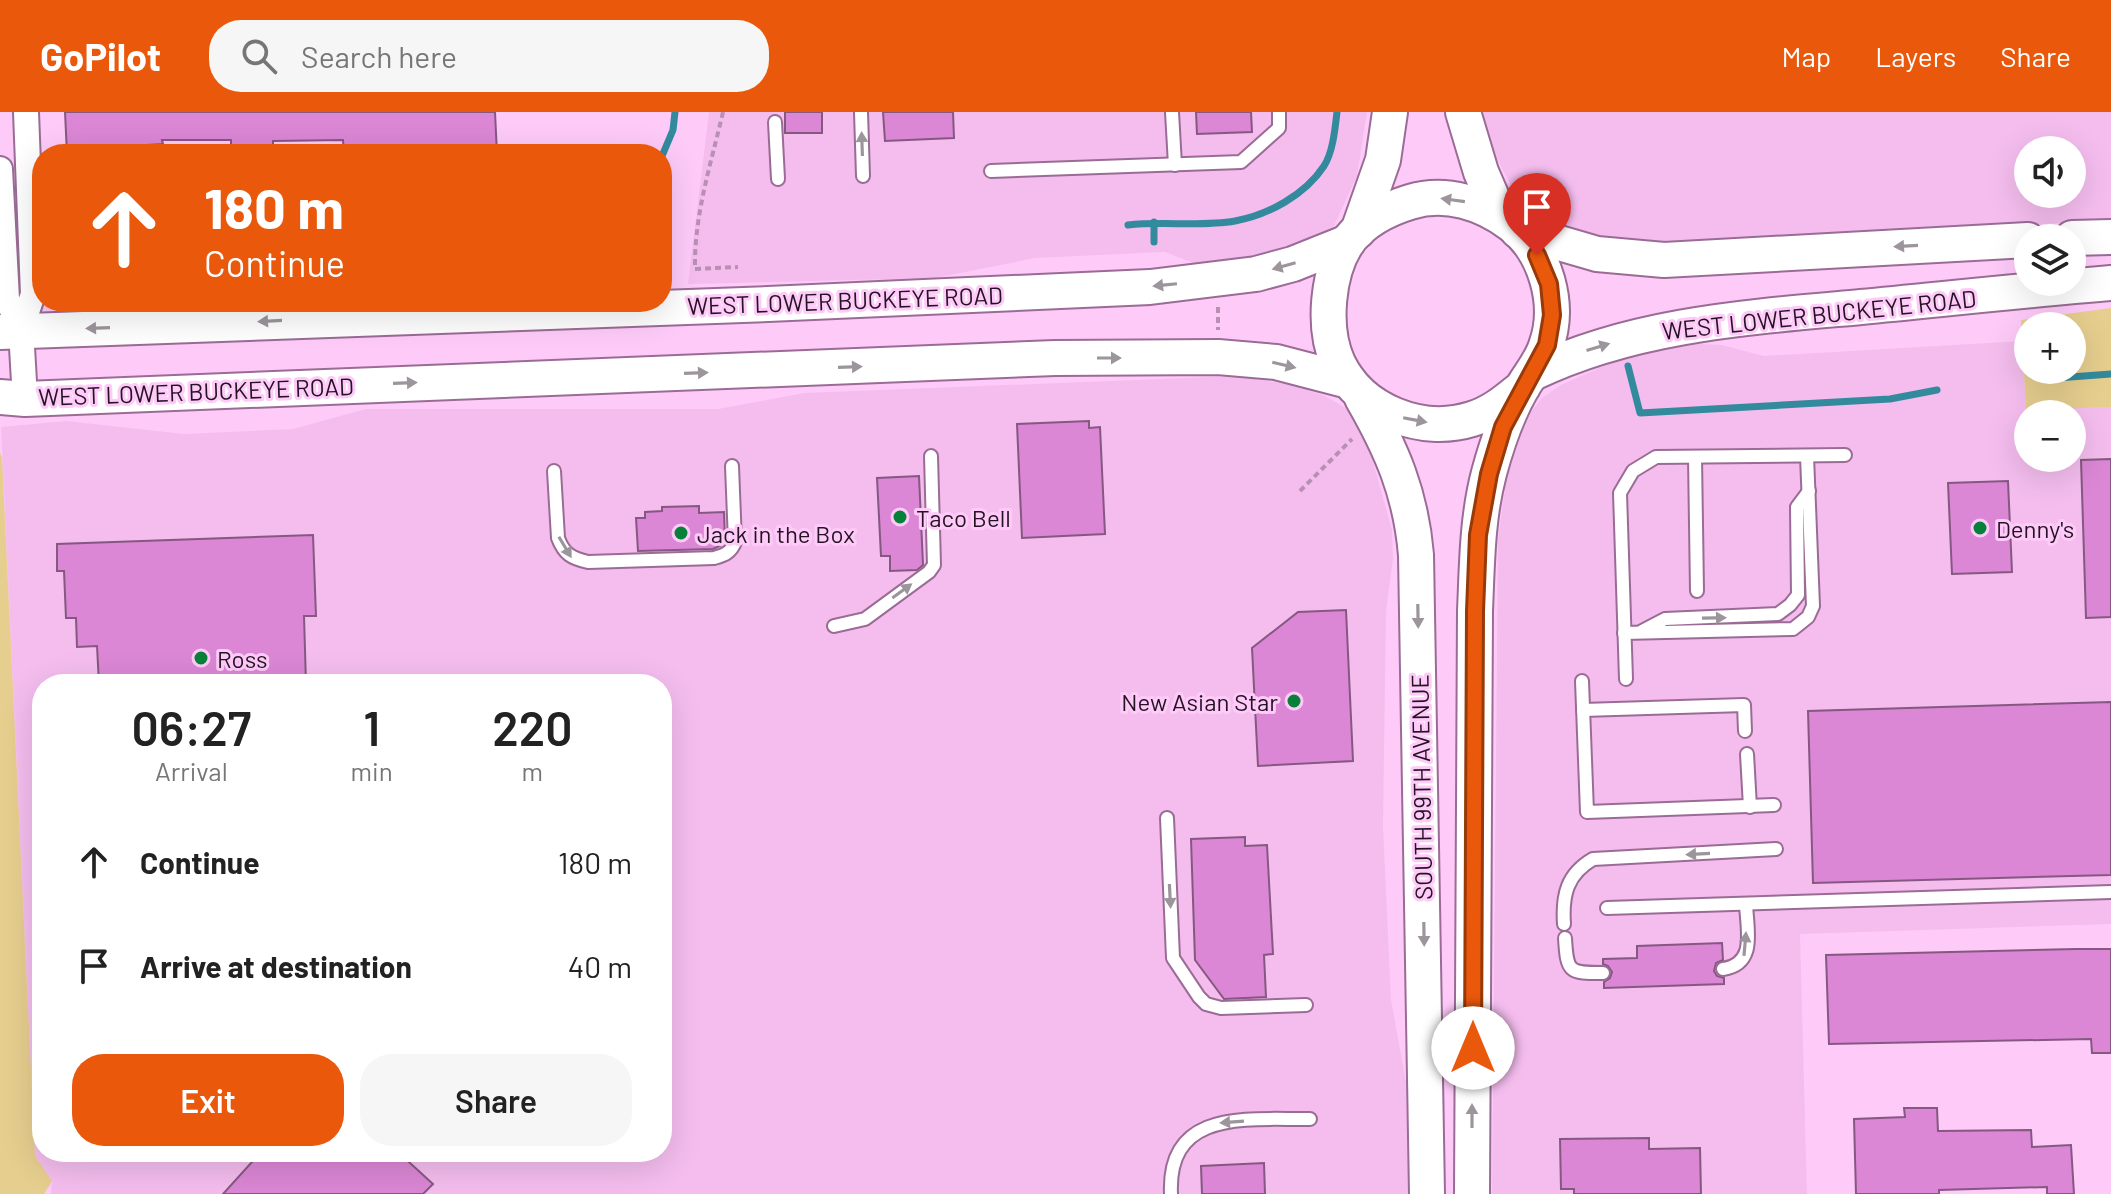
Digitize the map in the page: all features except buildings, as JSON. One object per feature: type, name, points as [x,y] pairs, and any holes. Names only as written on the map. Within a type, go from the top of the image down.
[{"type":"main road","points":[[1390,112],[1383,160],[1353,237],[1337,265],[1329,315],[1337,360],[1354,386],[1383,410],[1411,421],[1441,424],[1472,420],[1499,406],[1528,380]]},
{"type":"main road","points":[[1463,112],[1481,172],[1509,223],[1537,255],[1549,284],[1552,315],[1547,345],[1503,427],[1492,462],[1478,535],[1472,1194]]},
{"type":"main road","points":[[1353,237],[1375,217],[1394,207],[1437,198],[1480,206],[1509,223],[1597,254],[1664,260],[2014,241]]},
{"type":"main road","name":"WEST LOWER BUCKEYE ROAD","points":[[672,307],[1150,287],[1256,274],[1293,264],[1353,237]]},
{"type":"main road","points":[[2086,238],[2111,237]]},
{"type":"main road","name":"WEST LOWER BUCKEYE ROAD","points":[[1528,380],[1571,355],[1666,329],[1826,310],[2111,283]]},
{"type":"main road","name":"WEST LOWER BUCKEYE ROAD","points":[[10,331],[543,312]]},
{"type":"main road","name":"WEST LOWER BUCKEYE ROAD","points":[[12,398],[1055,358],[1218,357],[1276,362],[1354,386]]},
{"type":"main road","name":"SOUTH 99TH AVENUE","points":[[1354,386],[1393,455],[1409,503],[1415,538],[1427,1194]]},
{"type":"street","points":[[26,112],[32,268]]},
{"type":"street","points":[[0,169],[12,398]]},
{"type":"street","points":[[10,331],[32,296]]},
{"type":"lane","points":[[861,112],[863,176]]},
{"type":"lane","points":[[1172,112],[1175,165]]},
{"type":"lane","points":[[991,171],[1241,162],[1279,128],[1279,112]]},
{"type":"lane","points":[[775,122],[778,179]]},
{"type":"lane","points":[[1626,679],[1620,493],[1633,471],[1656,457],[1845,455]]},
{"type":"lane","points":[[834,626],[865,619],[929,572],[934,565],[931,456]]},
{"type":"lane","points":[[1624,633],[1793,629],[1808,617],[1813,606],[1807,456]]},
{"type":"lane","points":[[1695,457],[1697,591]]},
{"type":"lane","points":[[554,471],[558,538],[571,558],[588,562],[714,558],[725,554],[735,542],[732,466]]},
{"type":"lane","points":[[1640,633],[1665,619],[1778,614],[1790,605],[1798,595],[1797,507],[1809,491]]},
{"type":"lane","points":[[1582,681],[1587,812],[1774,805]]},
{"type":"lane","points":[[1583,710],[1744,705],[1745,731]]},
{"type":"lane","points":[[1747,754],[1750,807]]},
{"type":"lane","points":[[1167,818],[1173,958],[1199,997],[1206,1004],[1221,1008],[1306,1005]]},
{"type":"lane","points":[[1564,924],[1563,901],[1567,885],[1572,876],[1593,859],[1776,849]]},
{"type":"lane","points":[[1607,908],[2111,892]]},
{"type":"lane","points":[[1723,969],[1735,967],[1744,959],[1747,944],[1746,904]]},
{"type":"lane","points":[[1565,938],[1571,970],[1603,973]]},
{"type":"lane","points":[[1425,1046],[1473,1019]]},
{"type":"lane","points":[[1171,1194],[1170,1174],[1178,1155],[1193,1136],[1211,1124],[1310,1119]]},
{"type":"path","points":[[723,112],[694,242],[695,269],[738,267]]},
{"type":"path","points":[[1218,306],[1218,332]]},
{"type":"path","points":[[1300,491],[1352,439]]},
{"type":"shaded area","points":[[709,112],[1367,112],[1357,176],[1334,226],[1298,248],[1201,266],[1165,252],[1035,258],[935,278],[688,284]]},
{"type":"shaded area","points":[[1482,112],[2111,112],[2111,220],[1686,245],[1601,239],[1555,228],[1519,201],[1489,143]]},
{"type":"shaded area","points":[[2111,308],[2111,407],[2086,408],[2086,400],[2025,400],[2025,384],[2086,384],[2086,312],[2081,312]]},
{"type":"shaded area","points":[[2014,341],[2014,384],[2025,384],[2025,400],[2014,400],[2014,472],[2086,472],[2086,408],[2111,407],[2111,924],[1800,934],[1807,1194],[1492,1194],[1498,540],[1508,466],[1526,418],[1542,398],[1561,385],[1608,364],[1648,352],[1699,344],[1722,345],[1764,356]]},
{"type":"shaded area","points":[[1235,376],[1293,385],[1325,396],[1351,411],[1369,447],[1392,530],[1393,559],[1386,612],[1383,826],[1391,1000],[1408,1093],[1412,1194],[51,1194],[52,1181],[39,1162],[672,1162],[672,674],[32,674],[32,1093],[1,427],[66,421],[184,434],[293,429],[366,409],[718,409],[804,393]]},
{"type":"shaded area","points":[[0,453],[32,1092],[32,1162],[39,1162],[52,1181],[44,1194],[0,1194]]},
{"type":"waterway","points":[[667,144],[675,112]]},
{"type":"waterway","points":[[1128,225],[1235,221],[1285,202],[1307,186],[1324,166],[1332,147],[1337,112]]},
{"type":"waterway","points":[[1154,222],[1154,242]]},
{"type":"waterway","points":[[1628,366],[1640,413],[1890,399],[1937,390]]},
{"type":"waterway","points":[[2086,376],[2111,374]]},
{"type":"place","name":"Taco Bell","points":[[900,517]]},
{"type":"place","name":"Denny's","points":[[1980,528]]},
{"type":"place","name":"Jack in the Box","points":[[681,533]]},
{"type":"place","name":"Ross","points":[[201,658]]},
{"type":"place","name":"New Asian Star","points":[[1294,701]]},
{"type":"route","points":[[1473,1048],[1478,535],[1489,474],[1503,427],[1547,345],[1552,315],[1549,284],[1537,255]]}]
